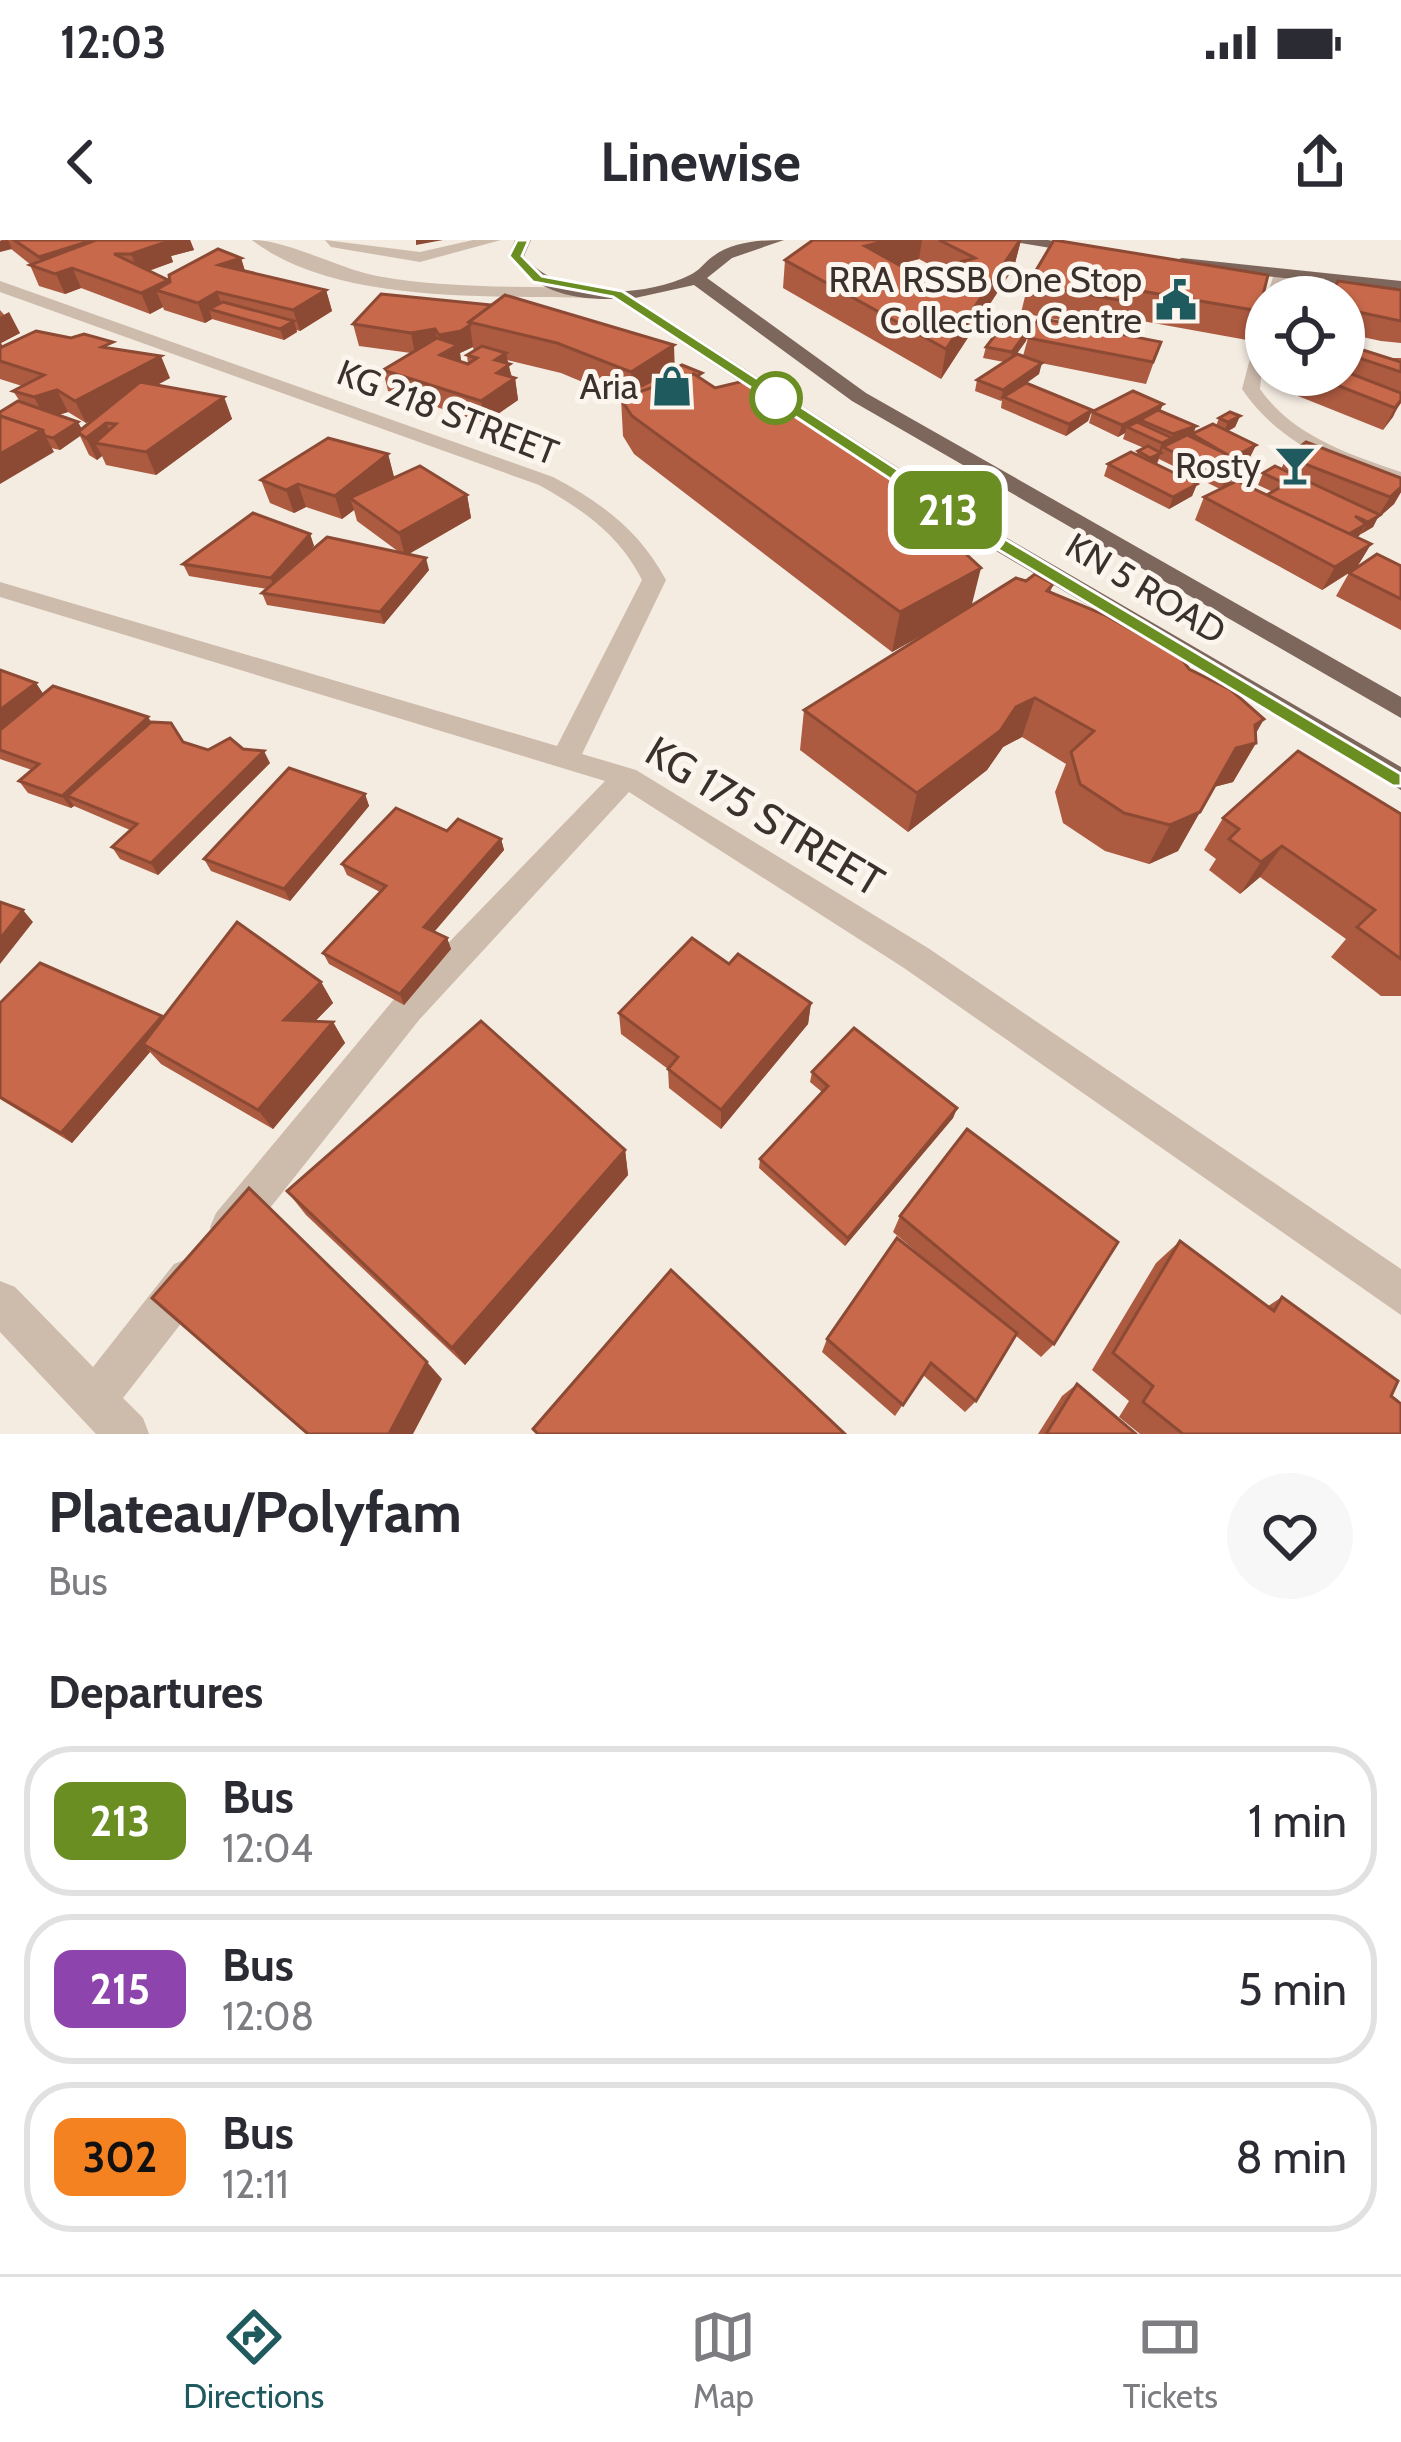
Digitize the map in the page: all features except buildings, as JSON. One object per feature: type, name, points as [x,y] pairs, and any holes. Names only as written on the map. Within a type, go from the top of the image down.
[{"type":"main road","points":[[519,248],[538,279],[617,294],[697,279],[720,249],[776,240]]},
{"type":"main road","points":[[1010,240],[1122,254]]},
{"type":"main road","points":[[1162,260],[1401,286]]},
{"type":"main road","name":"KN 5 ROAD","points":[[697,279],[859,397],[1401,709]]},
{"type":"main road","name":"KN 5 ROAD","points":[[617,294],[999,543],[1401,780]]},
{"type":"street","points":[[260,240],[291,257],[358,280],[592,292]]},
{"type":"street","points":[[291,257],[331,241],[420,257],[493,240]]},
{"type":"street","points":[[495,262],[519,248]]},
{"type":"street","points":[[414,286],[475,268]]},
{"type":"street","name":"KG 218 STREET","points":[[0,286],[546,481],[604,512],[638,545],[654,580],[567,755]]},
{"type":"street","points":[[1255,396],[1264,414],[1306,440],[1401,479]]},
{"type":"street","name":"KG 175 STREET","points":[[0,590],[567,755],[626,777],[916,958],[1401,1294]]},
{"type":"street","points":[[95,1399],[407,1009],[626,777]]},
{"type":"street","points":[[0,1303],[128,1434]]},
{"type":"bus line","name":"213","points":[[523,240],[515,256],[538,279],[562,288],[617,294],[999,543],[1401,780]]},
{"type":"place","name":"RRA RSSB One Stop Collection Centre","points":[[1176,300]]},
{"type":"place","name":"Aria","points":[[672,386]]},
{"type":"place","name":"Rosty","points":[[1295,465]]}]
